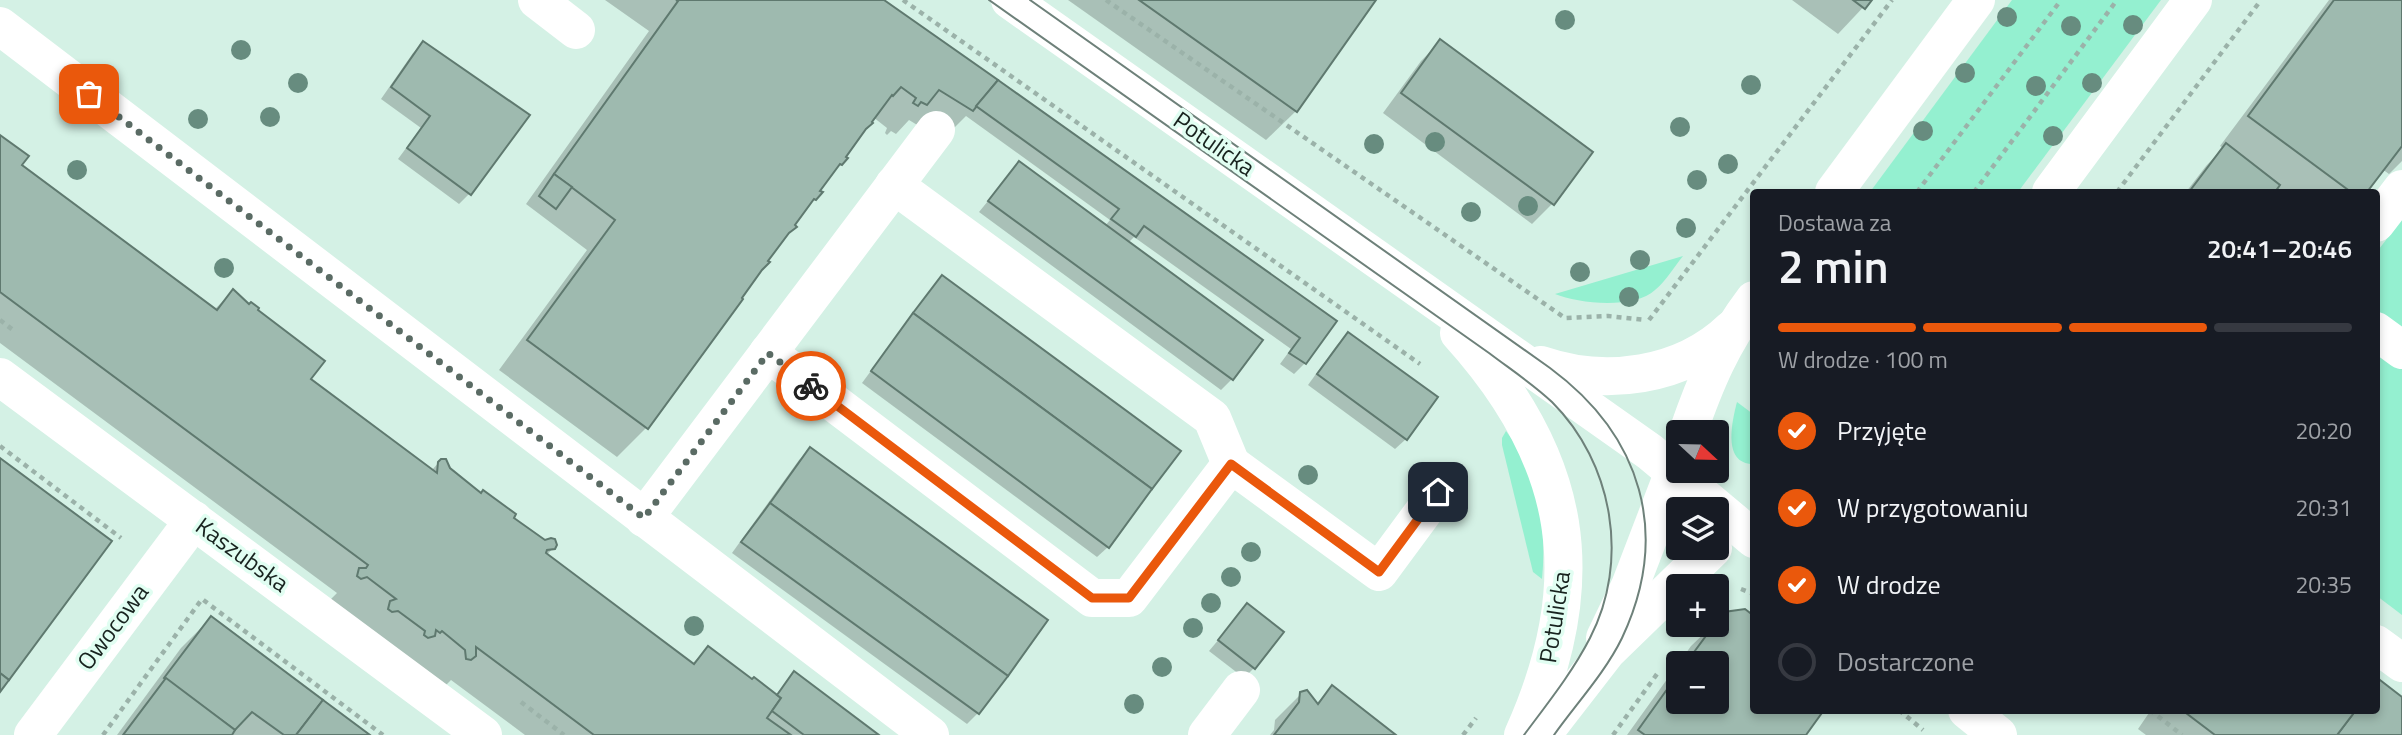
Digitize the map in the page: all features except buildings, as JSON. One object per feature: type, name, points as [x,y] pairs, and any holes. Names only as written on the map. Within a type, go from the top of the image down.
[{"type":"street","points":[[537,0],[576,30]]},
{"type":"street","name":"Potulicka","points":[[1010,0],[1495,343],[1666,459]]},
{"type":"street","points":[[1836,189],[1976,0]]},
{"type":"street","points":[[2053,189],[2193,0]]},
{"type":"street","points":[[0,26],[930,735]]},
{"type":"street","points":[[644,518],[936,130]]},
{"type":"street","points":[[894,185],[1212,418],[1231,464],[1379,572],[1438,492]]},
{"type":"street","points":[[2380,218],[2402,189]]},
{"type":"street","name":"Potulicka","points":[[1417,288],[1462,337],[1510,397],[1544,464],[1557,506],[1565,581],[1560,618],[1540,694],[1523,735]]},
{"type":"street","points":[[1495,343],[1533,362],[1562,372],[1601,378],[1635,374],[1682,361],[1703,351],[1743,314]]},
{"type":"street","points":[[1693,420],[1713,368],[1743,314]]},
{"type":"street","points":[[2380,334],[2402,350]]},
{"type":"street","points":[[768,353],[1092,598],[1129,598],[1231,464]]},
{"type":"street","name":"Kaszubska","points":[[0,377],[483,735]]},
{"type":"street","points":[[1581,683],[1630,586],[1669,483]]},
{"type":"street","name":"Potulicka","points":[[1691,483],[1735,535]]},
{"type":"street","name":"Owocowa","points":[[33,735],[194,520]]},
{"type":"street","points":[[1542,735],[1624,632],[1735,535]]},
{"type":"street","points":[[2380,647],[2402,663]]},
{"type":"street","points":[[1207,735],[1241,690]]},
{"type":"street","points":[[1972,714],[1998,735]]},
{"type":"path","points":[[903,0],[1428,369]]},
{"type":"path","points":[[1106,0],[1565,318],[1608,316],[1648,321],[1892,0]]},
{"type":"path","points":[[1919,189],[2062,0]]},
{"type":"path","points":[[1976,189],[2117,0]]},
{"type":"path","points":[[2119,189],[2262,0]]},
{"type":"path","points":[[0,446],[125,541]]},
{"type":"path","points":[[103,735],[202,599],[383,735]]},
{"type":"path","points":[[1613,735],[1651,682]]},
{"type":"path","points":[[1463,735],[1479,713]]},
{"type":"path","points":[[1904,714],[1928,735]]},
{"type":"path","points":[[2155,714],[2182,735]]},
{"type":"green space","points":[[2012,0],[2161,0],[2020,189],[1872,189]]},
{"type":"green space","points":[[2402,219],[2402,615],[2380,598],[2380,248]]},
{"type":"green space","points":[[1683,256],[1659,286],[1646,296],[1634,300],[1592,302],[1555,294]]},
{"type":"green space","points":[[1737,402],[1750,412],[1750,463],[1737,457],[1733,449],[1733,420]]},
{"type":"green space","points":[[1506,431],[1526,465],[1538,502],[1543,540],[1542,579],[1533,572],[1502,445]]},
{"type":"tram line","points":[[989,0],[1489,353],[1545,395],[1573,426],[1601,483],[1609,514],[1612,546],[1610,577],[1602,608],[1583,651],[1524,735]]},
{"type":"tram line","points":[[1030,0],[1550,368],[1582,395],[1607,424],[1626,456],[1639,490],[1645,525],[1644,562],[1637,599],[1622,638],[1599,676],[1554,735]]},
{"type":"way so far","points":[[89,94],[644,518],[768,353],[811,386]]},
{"type":"route","points":[[811,386],[1092,598],[1129,598],[1231,464],[1379,572],[1438,492]]}]
